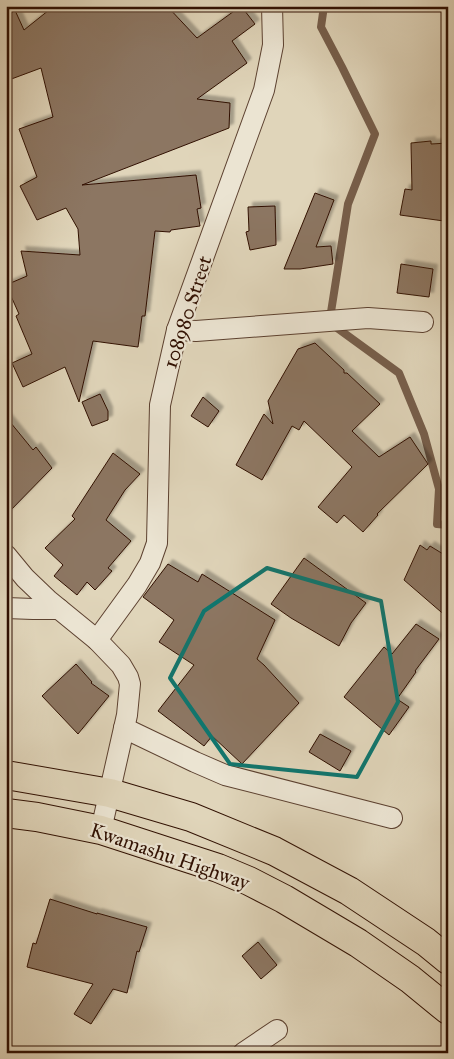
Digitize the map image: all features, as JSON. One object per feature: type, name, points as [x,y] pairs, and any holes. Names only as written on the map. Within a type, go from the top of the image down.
[{"type":"main road","name":"Kwamashu Highway","points":[[6,775],[110,793],[191,817],[274,851],[350,891],[426,942],[448,960]]},
{"type":"main road","name":"Kwamashu Highway","points":[[6,813],[37,817],[101,830],[218,868],[249,881],[358,942],[410,979],[448,1010]]},
{"type":"street","name":"108980 Street","points":[[98,640],[137,585],[150,563],[157,544],[160,406],[177,330],[264,90],[273,45],[272,6]]},
{"type":"street","points":[[177,330],[196,331],[368,318],[423,322]]},
{"type":"street","points":[[6,555],[25,578],[98,640],[121,665],[128,677],[130,684],[127,715],[101,830]]},
{"type":"street","points":[[6,608],[33,610],[59,608]]},
{"type":"street","points":[[124,728],[225,775],[392,818]]},
{"type":"street","points":[[243,1053],[277,1030]]},
{"type":"highlighted area","points":[[267,568],[381,601],[398,702],[357,777],[230,764],[170,678],[204,611]]},
{"type":"building","points":[[6,6],[13,6],[24,30],[54,6],[167,6],[197,38],[241,6],[255,24],[232,41],[247,63],[197,99],[230,103],[229,128],[82,185],[196,175],[201,208],[197,209],[200,226],[171,230],[170,232],[155,231],[145,316],[142,316],[138,347],[93,341],[79,402],[65,367],[23,387],[12,363],[32,354],[16,316],[19,314],[6,285],[27,276],[21,251],[80,255],[78,229],[66,208],[37,220],[20,186],[37,177],[19,129],[53,117],[41,68],[6,81]]},
{"type":"building","points":[[431,141],[431,144],[448,143],[448,198],[446,198],[444,221],[400,215],[405,189],[412,190],[411,143]]},
{"type":"building","points":[[315,193],[334,200],[316,247],[331,246],[333,264],[300,269],[284,269]]},
{"type":"building","points":[[275,206],[276,245],[250,250],[246,232],[249,231],[248,207]]},
{"type":"building","points":[[401,264],[433,269],[429,297],[397,293]]},
{"type":"building","points":[[315,343],[344,370],[344,373],[347,373],[380,404],[352,431],[379,457],[410,437],[428,464],[377,514],[363,532],[344,515],[337,523],[318,507],[352,467],[304,421],[299,430],[292,426],[262,480],[236,465],[264,414],[273,424],[268,401],[298,349]]},
{"type":"building","points":[[100,394],[108,411],[108,420],[92,426],[82,402]]},
{"type":"building","points":[[203,397],[219,411],[208,427],[191,416]]},
{"type":"building","points":[[6,417],[33,450],[36,447],[52,468],[6,515]]},
{"type":"building","points":[[113,453],[140,474],[125,490],[106,520],[131,541],[108,568],[112,571],[95,590],[87,582],[77,595],[54,576],[63,565],[45,548],[75,519],[72,516]]},
{"type":"building","points":[[420,545],[427,550],[430,546],[448,557],[448,618],[404,580]]},
{"type":"building","points":[[304,558],[366,603],[351,623],[339,646],[271,604]]},
{"type":"building","points":[[168,564],[198,582],[202,574],[275,620],[257,659],[299,703],[242,764],[212,736],[204,746],[158,711],[194,665],[159,642],[174,620],[143,597]]},
{"type":"building","points":[[416,624],[439,639],[397,699],[409,707],[389,735],[344,697],[384,647],[392,654]]},
{"type":"building","points":[[76,664],[91,683],[109,696],[78,734],[42,696]]},
{"type":"building","points":[[320,734],[351,751],[340,771],[309,752]]},
{"type":"building","points":[[50,899],[147,927],[139,952],[137,951],[127,993],[113,989],[91,1024],[74,1014],[93,984],[27,967],[33,943],[36,944]]},
{"type":"building","points":[[258,942],[277,965],[261,979],[242,956]]},
{"type":"waterway","points":[[324,6],[321,27],[375,134],[348,204],[331,312],[333,325],[399,373],[424,434],[439,489],[437,524],[448,525]]}]
